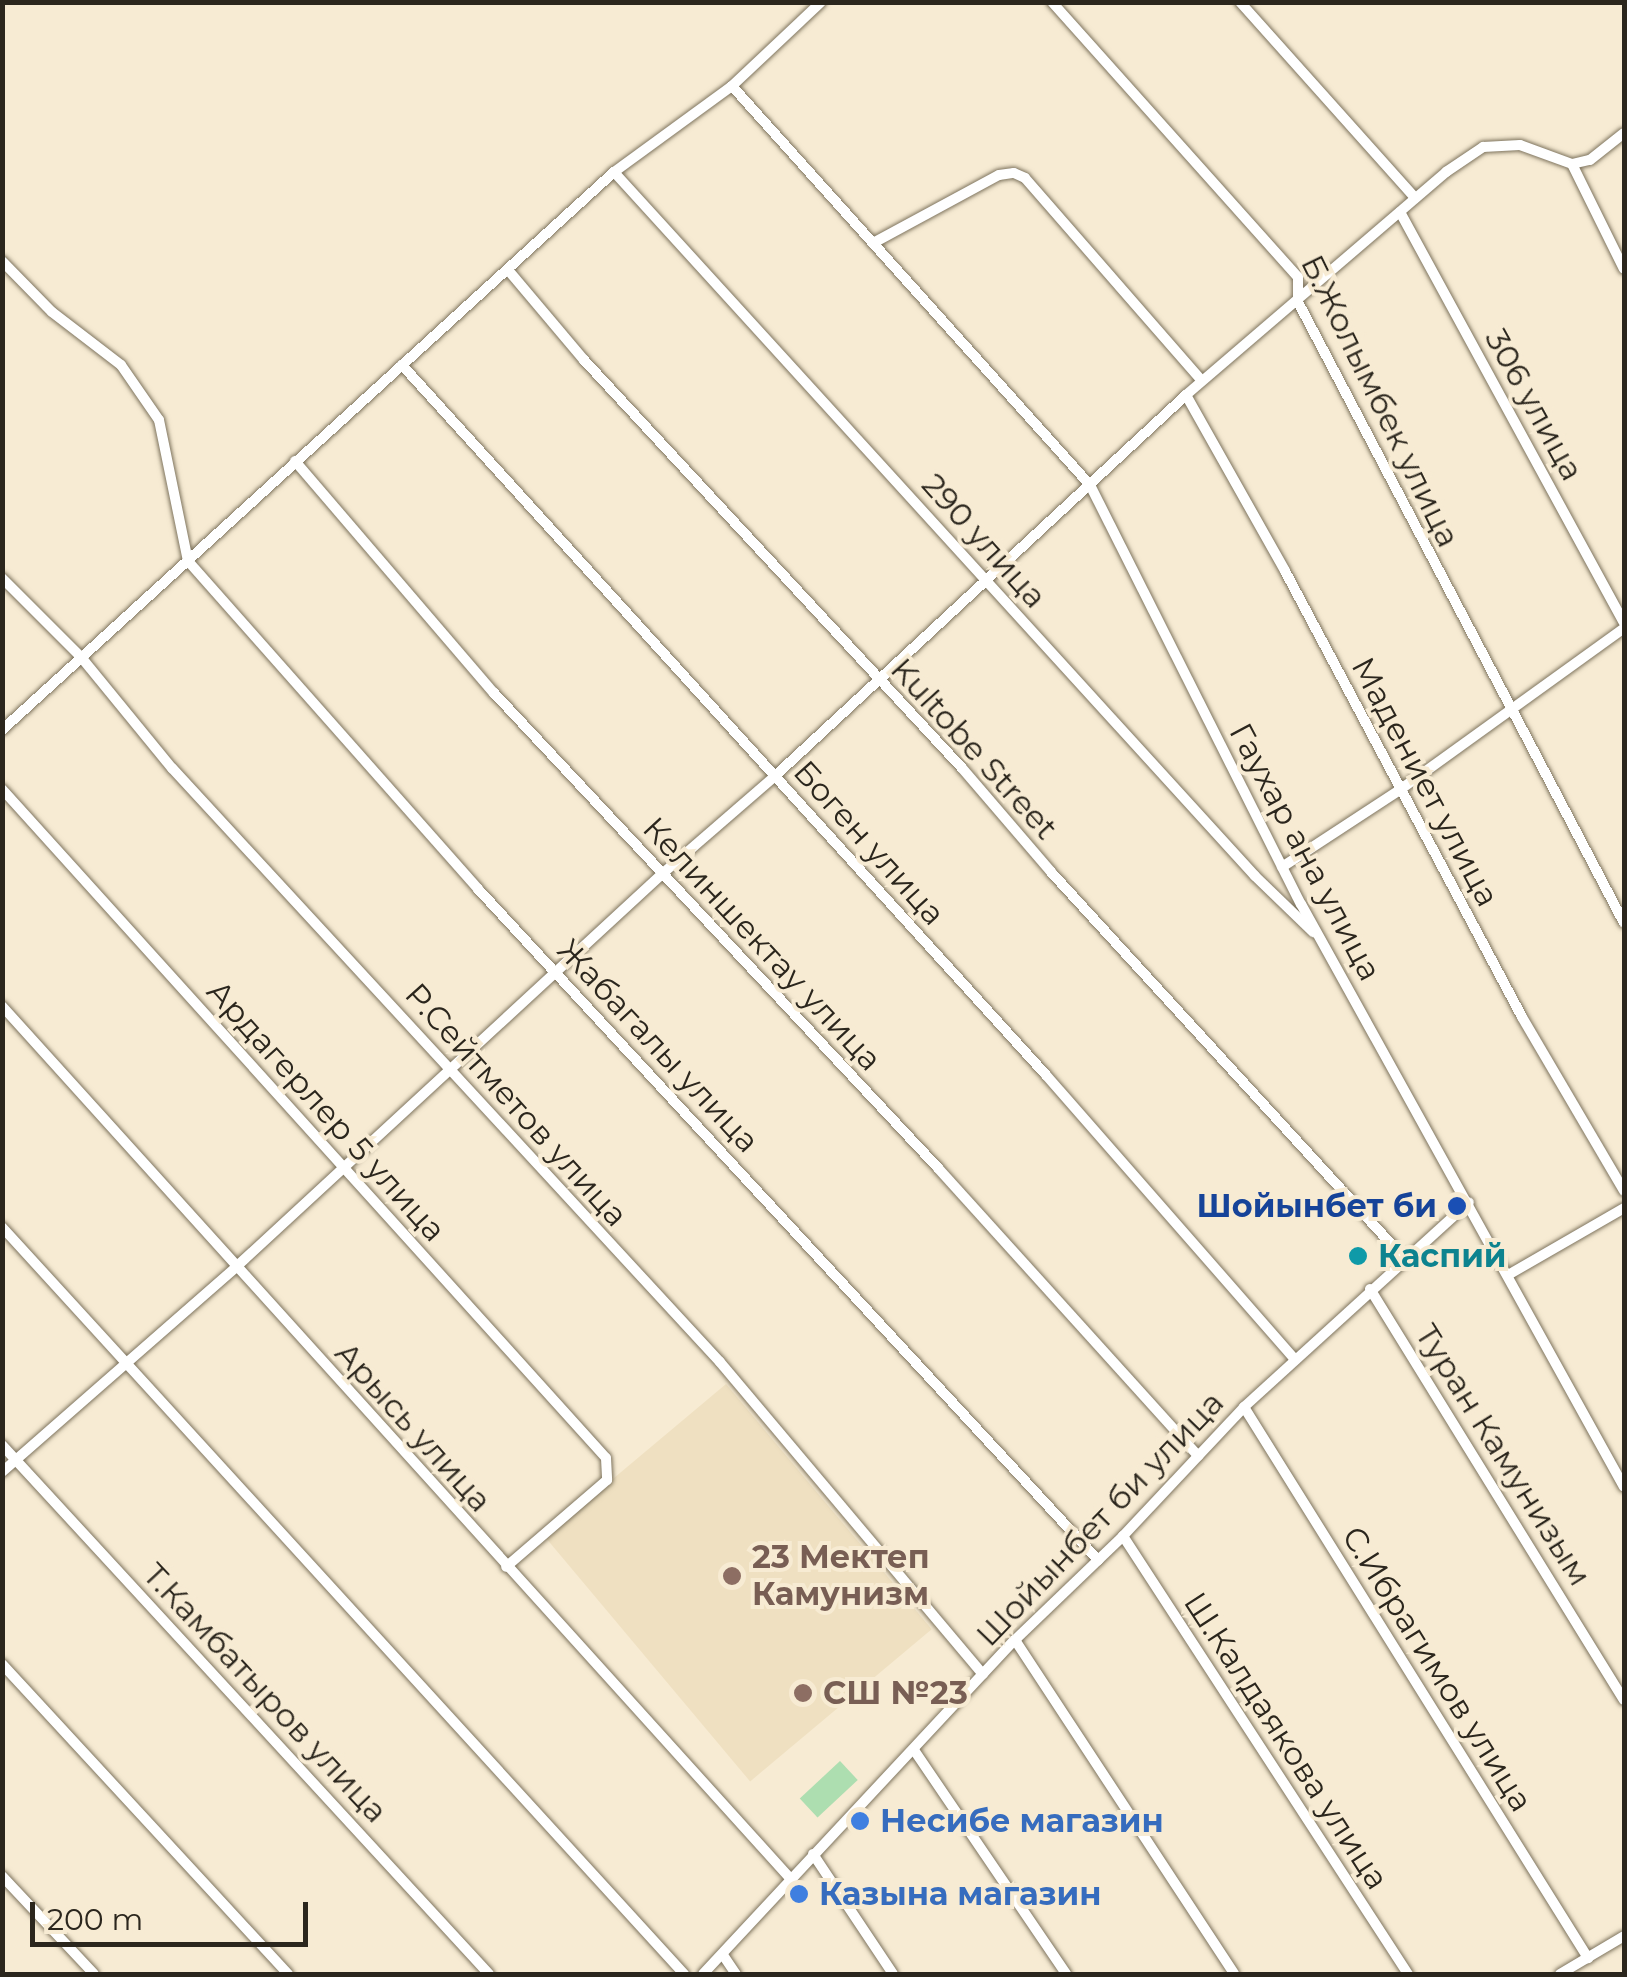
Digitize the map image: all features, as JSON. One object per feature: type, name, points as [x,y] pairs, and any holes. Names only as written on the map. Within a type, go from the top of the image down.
[{"type":"street","points":[[2,730],[614,172],[732,86],[821,2]]},
{"type":"street","name":"Б.Жолымбек улица","points":[[1052,2],[1298,277],[1298,302],[1624,923]]},
{"type":"street","points":[[1240,2],[1414,198]]},
{"type":"street","name":"Гаухар ана улица","points":[[732,86],[1090,485],[1282,867],[1624,1487]]},
{"type":"street","points":[[2,1472],[236,1266],[558,974],[662,874],[776,776],[1186,395],[1414,198],[1483,147],[1520,145],[1572,164],[1590,160],[1624,134]]},
{"type":"street","points":[[1572,164],[1624,269]]},
{"type":"street","name":"290 улица","points":[[614,172],[1255,876],[1321,940]]},
{"type":"street","points":[[874,242],[999,176],[1014,174],[1025,178],[1202,381]]},
{"type":"street","name":"306 улица","points":[[1400,212],[1624,625]]},
{"type":"street","points":[[2,261],[52,312],[121,364],[159,420],[188,561]]},
{"type":"street","name":"Kultobe Street","points":[[509,271],[584,360],[1404,1258]]},
{"type":"street","name":"Боген улица","points":[[402,365],[776,776],[1295,1359]]},
{"type":"street","name":"Мадениет улица","points":[[1186,395],[1522,1017],[1624,1190]]},
{"type":"street","name":"Келиншектау улица","points":[[295,462],[494,692],[1198,1456]]},
{"type":"street","name":"Жабагалы улица","points":[[188,561],[558,974],[1098,1560]]},
{"type":"street","name":"Р.Сейтметов улица","points":[[2,578],[81,658],[172,768],[768,1416],[983,1674]]},
{"type":"street","points":[[1282,867],[1401,790],[1624,625]]},
{"type":"street","name":"Ардагерлер 5 улица","points":[[2,789],[606,1458],[610,1469],[607,1480],[506,1567]]},
{"type":"street","name":"Арысь улица","points":[[2,1006],[790,1878]]},
{"type":"street","name":"Шойынбет би улица","points":[[703,1974],[1015,1640],[1123,1536],[1244,1407],[1468,1202]]},
{"type":"street","points":[[1508,1275],[1624,1208]]},
{"type":"street","points":[[2,1226],[684,1974]]},
{"type":"street","name":"Туран Камунизым","points":[[1370,1288],[1624,1700]]},
{"type":"street","name":"С.Ибрагимов улица","points":[[1244,1407],[1588,1958]]},
{"type":"street","name":"Т.Камбатыров улица","points":[[2,1445],[489,1974]]},
{"type":"street","name":"Ш.Калдаякова улица","points":[[1123,1536],[1408,1974]]},
{"type":"street","points":[[1015,1640],[1234,1974]]},
{"type":"street","points":[[2,1664],[288,1974]]},
{"type":"street","points":[[914,1750],[1066,1974]]},
{"type":"street","points":[[813,1854],[893,1974]]},
{"type":"street","points":[[2,1876],[94,1974]]},
{"type":"street","points":[[1560,1974],[1624,1936]]},
{"type":"street","points":[[722,1954],[736,1974]]},
{"type":"shaded area","name":"23 Мектеп Камунизм","points":[[726,1384],[932,1629],[750,1781],[544,1536]]},
{"type":"green space","points":[[840,1761],[858,1780],[818,1818],[800,1799]]},
{"type":"place","name":"Шойынбет би","points":[[1457,1206]]},
{"type":"place","name":"Каспий","points":[[1358,1256]]},
{"type":"place","name":"23 Мектеп Камунизм","points":[[732,1576]]},
{"type":"place","name":"СШ №23","points":[[803,1693]]},
{"type":"place","name":"Несибе магазин","points":[[860,1821]]},
{"type":"place","name":"Казына магазин","points":[[799,1894]]}]
